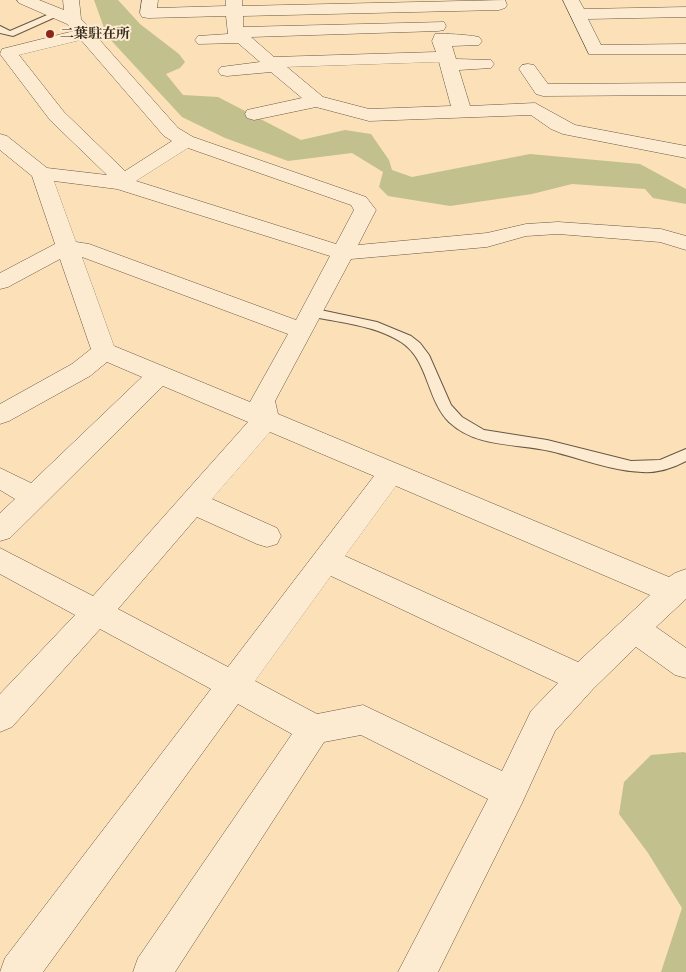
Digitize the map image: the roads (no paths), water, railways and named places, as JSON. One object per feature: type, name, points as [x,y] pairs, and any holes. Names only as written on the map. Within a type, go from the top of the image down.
[{"type":"street","points":[[24,0],[71,17],[171,132],[186,141],[359,201],[365,210],[307,321],[262,401],[266,419]]},
{"type":"street","points":[[150,0],[148,12],[234,5],[433,3],[499,5],[497,0]]},
{"type":"street","points":[[433,3],[443,47],[462,111]]},
{"type":"street","points":[[234,5],[238,35],[316,101],[369,115],[535,108],[558,125],[570,130],[686,162]]},
{"type":"street","points":[[686,12],[574,7],[596,50],[686,48]]},
{"type":"street","points":[[71,17],[4,51],[57,116],[118,175],[120,183]]},
{"type":"street","points":[[204,40],[238,35],[443,47],[485,64]]},
{"type":"street","points":[[227,71],[272,64],[443,47],[473,41]]},
{"type":"street","points":[[528,70],[543,90],[686,89]]},
{"type":"street","points":[[385,96],[390,114]]},
{"type":"street","points":[[254,114],[316,101]]},
{"type":"street","points":[[0,140],[41,173],[49,190],[66,247],[104,351],[392,472],[680,586],[636,630],[582,679],[543,721],[510,792],[417,972]]},
{"type":"street","points":[[120,183],[186,141]]},
{"type":"street","points":[[41,173],[120,183],[342,253],[487,240],[526,230],[558,228],[661,236],[686,243]]},
{"type":"street","points":[[0,282],[66,247],[90,252],[307,321]]},
{"type":"street","points":[[0,415],[81,370],[104,351]]},
{"type":"street","points":[[0,530],[160,374]]},
{"type":"street","points":[[0,717],[97,612],[266,419]]},
{"type":"street","points":[[19,972],[235,685],[392,472]]},
{"type":"street","points":[[0,478],[35,496]]},
{"type":"street","points":[[193,502],[267,536]]},
{"type":"street","points":[[0,560],[314,729],[363,720],[510,792]]},
{"type":"street","points":[[327,561],[582,679]]},
{"type":"street","points":[[636,630],[686,665]]},
{"type":"street","points":[[152,972],[314,729]]},
{"type":"lane","points":[[0,29],[10,34],[71,17]]},
{"type":"lane","points":[[307,321],[375,326],[406,338],[418,347],[424,356],[434,389],[443,405],[454,418],[479,434],[511,441],[544,444],[640,467],[658,467],[686,454]]},
{"type":"place","name":"二葉駐在所","points":[[50,34]]}]
